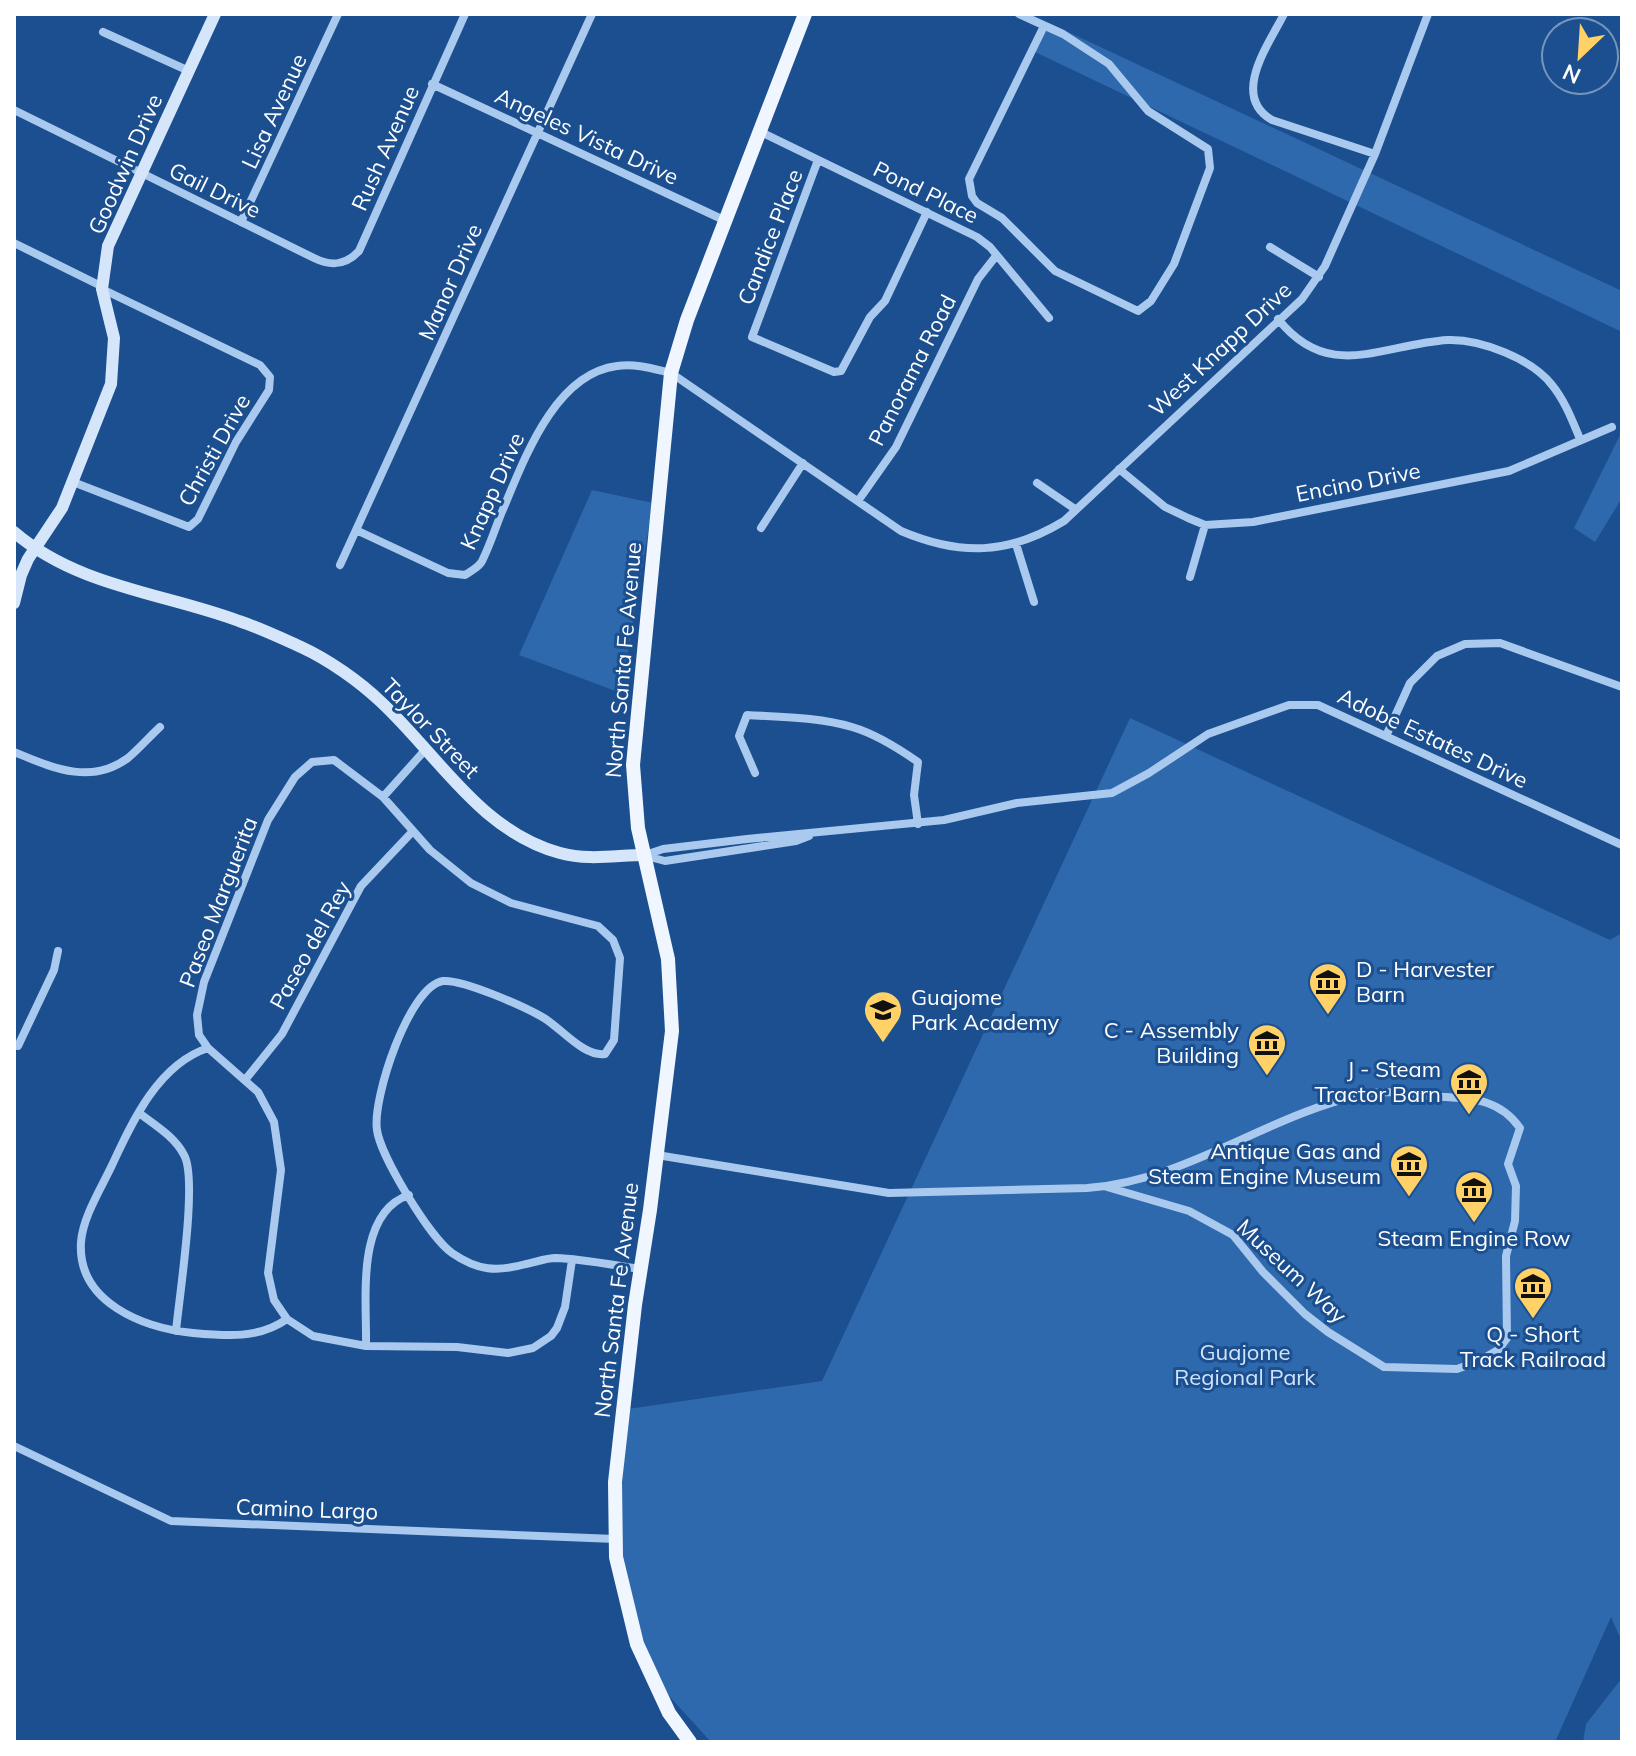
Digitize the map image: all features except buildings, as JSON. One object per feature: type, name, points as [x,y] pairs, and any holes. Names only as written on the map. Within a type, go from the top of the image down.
[{"type":"main road","name":"Goodwin Drive","points":[[14,603],[21,575],[62,508],[111,384],[114,338],[103,288],[108,246],[215,14]]},
{"type":"main road","name":"North Santa Fe Avenue","points":[[683,1740],[637,1644],[622,1589],[615,1539],[615,1482],[672,1031],[672,996],[664,933],[638,828],[633,765],[671,373],[687,320],[805,14]]},
{"type":"main road","name":"Taylor Street","points":[[14,532],[37,548],[102,581],[239,620],[302,647],[362,685],[488,816],[530,842],[562,854],[600,859],[645,855]]},
{"type":"street","name":"Lisa Avenue","points":[[241,222],[338,14]]},
{"type":"street","name":"Rush Avenue","points":[[314,258],[337,264],[350,260],[359,251],[465,14]]},
{"type":"street","name":"Manor Drive","points":[[340,565],[592,14]]},
{"type":"street","points":[[1019,14],[1063,34],[1109,64],[1148,111],[1208,149],[1210,168],[1179,254],[1151,301],[1138,311],[1055,271],[1002,218],[977,203],[972,196],[969,179],[1044,26]]},
{"type":"street","points":[[1284,14],[1255,74],[1252,89],[1255,103],[1272,120],[1375,154]]},
{"type":"street","name":"West Knapp Drive","points":[[671,373],[901,531],[933,544],[954,548],[998,548],[1044,533],[1064,521],[1302,299],[1319,277],[1375,154],[1428,14]]},
{"type":"street","points":[[103,32],[189,71]]},
{"type":"street","name":"Angeles Vista Drive","points":[[432,84],[726,221]]},
{"type":"street","name":"Gail Drive","points":[[14,110],[314,258]]},
{"type":"street","name":"Pond Place","points":[[761,132],[977,237],[1049,318]]},
{"type":"street","name":"Candice Place","points":[[818,160],[752,337],[834,372],[841,371],[870,317],[885,301],[927,212]]},
{"type":"street","points":[[15,246],[103,288]]},
{"type":"street","points":[[1270,247],[1319,277]]},
{"type":"street","name":"Panorama Road","points":[[858,501],[896,447],[978,279],[996,256]]},
{"type":"street","name":"Christi Drive","points":[[73,482],[189,527],[198,519],[236,442],[269,390],[270,377],[260,365],[103,288]]},
{"type":"street","points":[[1278,319],[1303,344],[1337,356],[1360,356],[1448,340],[1476,343],[1502,351],[1540,372],[1551,383],[1565,404],[1580,439]]},
{"type":"street","name":"Knapp Drive","points":[[356,530],[448,573],[465,575],[483,561],[531,445],[546,419],[577,383],[596,371],[617,366],[639,366],[671,373]]},
{"type":"street","name":"Encino Drive","points":[[1119,469],[1165,507],[1205,525],[1253,522],[1509,471],[1612,427]]},
{"type":"street","points":[[761,528],[803,463]]},
{"type":"street","points":[[1037,483],[1075,509]]},
{"type":"street","points":[[1190,577],[1205,525]]},
{"type":"street","points":[[1016,544],[1034,602]]},
{"type":"street","points":[[1386,736],[1410,683],[1437,656],[1465,644],[1500,643],[1622,687]]},
{"type":"street","name":"Adobe Estates Drive","points":[[645,855],[665,861],[796,841],[814,834],[944,820],[1017,803],[1112,793],[1208,734],[1289,705],[1318,705],[1622,845]]},
{"type":"street","points":[[755,773],[739,736],[747,715],[852,726],[893,745],[918,762],[914,795],[918,824]]},
{"type":"street","points":[[14,752],[69,773],[98,771],[126,760],[160,727]]},
{"type":"street","points":[[383,797],[426,749]]},
{"type":"street","name":"Paseo Marguerita","points":[[208,1048],[199,1035],[199,999],[268,820],[295,777],[312,762],[334,760],[383,797],[430,850],[471,883],[497,897],[553,916],[598,926],[613,940],[620,958],[614,1040],[605,1054],[597,1055],[544,1018],[462,982],[441,981],[419,997],[393,1051],[378,1102],[376,1129],[384,1155],[449,1251],[470,1263],[504,1270],[546,1259],[640,1269]]},
{"type":"street","name":"Paseo del Rey","points":[[245,1080],[282,1034],[361,886],[413,831]]},
{"type":"street","points":[[14,1045],[18,1046],[54,970],[58,951]]},
{"type":"street","points":[[287,1319],[278,1326],[237,1337],[176,1331],[146,1324],[105,1301],[93,1285],[84,1264],[81,1243],[85,1225],[130,1127],[173,1068],[190,1054],[208,1048],[258,1092],[274,1122],[281,1170],[268,1273],[274,1300],[287,1319],[313,1336],[366,1346],[457,1347],[508,1353],[533,1348],[557,1328],[565,1307],[572,1260]]},
{"type":"street","name":"Museum Way","points":[[657,1155],[889,1193],[1107,1187],[1194,1162],[1301,1115],[1368,1093],[1483,1100],[1502,1107],[1520,1128],[1508,1164],[1516,1186],[1515,1221],[1506,1256],[1507,1338],[1498,1350],[1457,1369],[1384,1367],[1305,1314],[1263,1272],[1233,1235],[1189,1211],[1107,1187]]},
{"type":"street","points":[[139,1113],[177,1144],[187,1158],[191,1183],[176,1331]]},
{"type":"street","points":[[366,1346],[369,1242],[377,1221],[397,1199],[409,1195]]},
{"type":"street","name":"Camino Largo","points":[[14,1446],[171,1521],[615,1539]]},
{"type":"green space","points":[[1049,23],[1622,291],[1622,332],[1035,52]]},
{"type":"green space","points":[[1622,431],[1622,498],[1595,542],[1574,528]]},
{"type":"green space","points":[[592,490],[653,503],[621,693],[519,655]]},
{"type":"green space","name":"Guajome Regional Park","points":[[1130,718],[1610,940],[1622,933],[1622,1642],[1611,1617],[1555,1742],[711,1742],[669,1696],[643,1644],[624,1576],[619,1522],[628,1409],[822,1381]]},
{"type":"green space","points":[[1622,1678],[1622,1742],[1583,1742],[1586,1724]]},
{"type":"place","name":"D - Harvester Barn","points":[[1328,1016]]},
{"type":"place","name":"Guajome Park Academy","points":[[883,1044]]},
{"type":"place","name":"C - Assembly Building","points":[[1267,1077]]},
{"type":"place","name":"J - Steam Tractor Barn","points":[[1469,1116]]},
{"type":"place","name":"Antique Gas and Steam Engine Museum","points":[[1409,1198]]},
{"type":"place","name":"Steam Engine Row","points":[[1474,1224]]},
{"type":"place","name":"Q - Short Track Railroad","points":[[1533,1320]]}]
